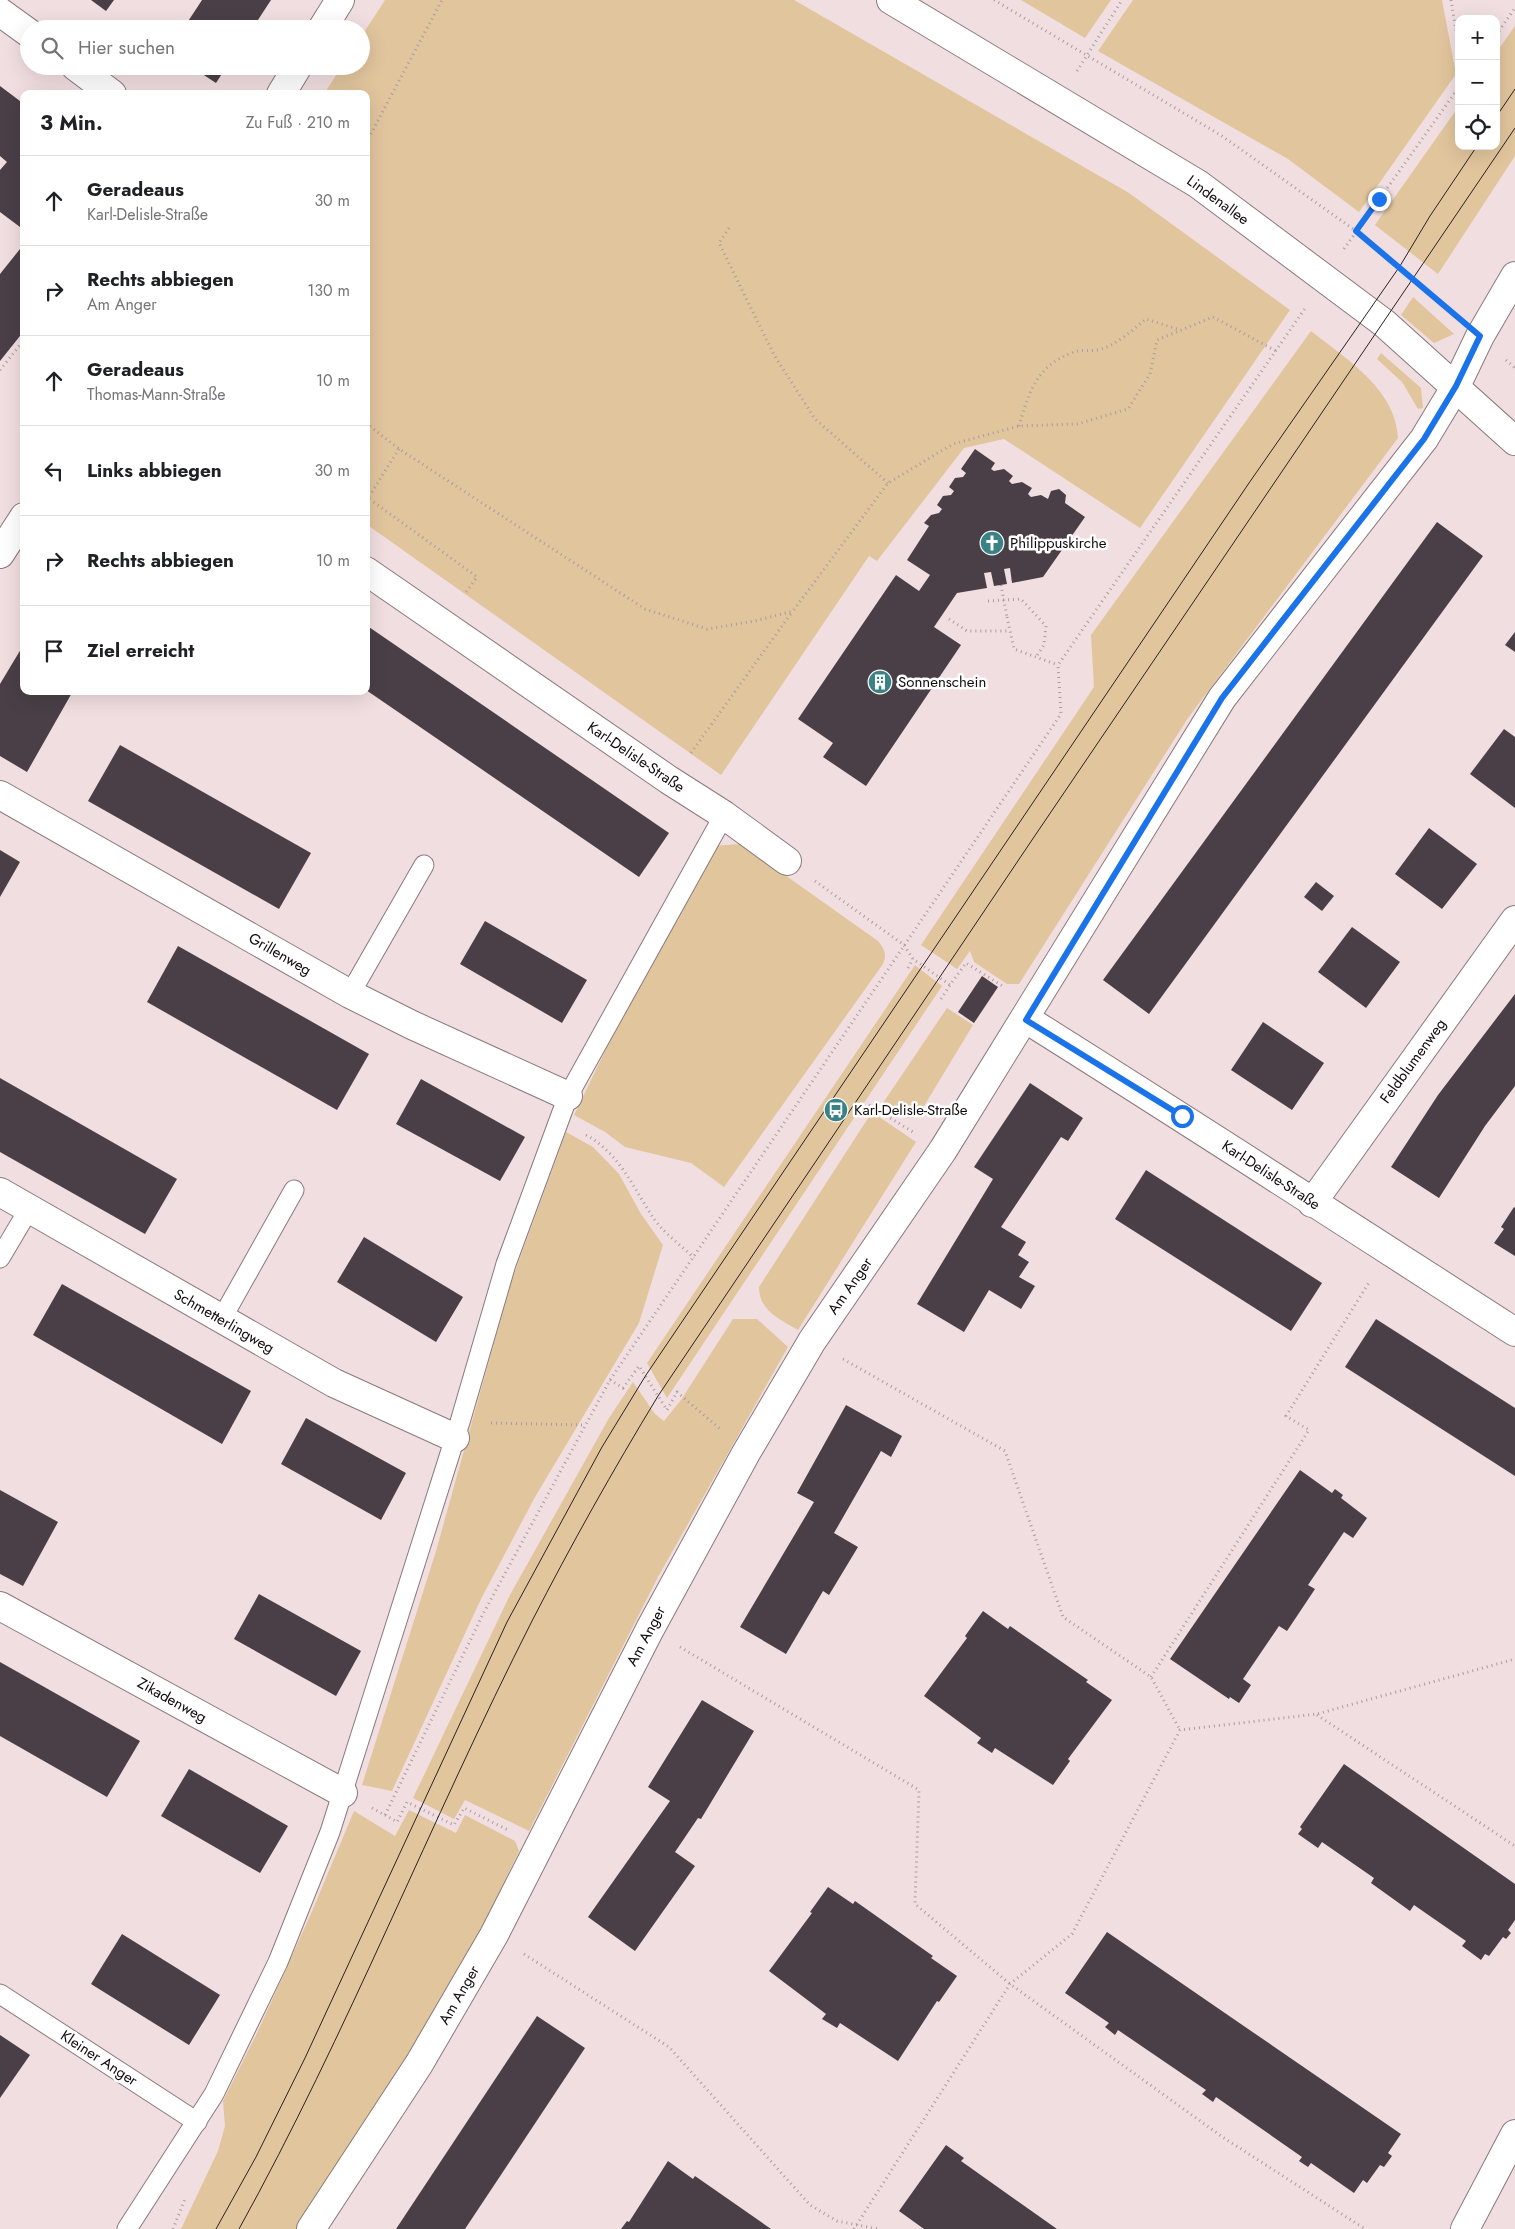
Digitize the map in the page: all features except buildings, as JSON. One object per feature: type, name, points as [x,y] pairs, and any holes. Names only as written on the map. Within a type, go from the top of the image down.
[{"type":"street","points":[[328,20],[340,0]]},
{"type":"street","name":"Lindenallee","points":[[891,0],[1060,99],[1198,184],[1384,323],[1515,441]]},
{"type":"street","points":[[0,12],[20,26]]},
{"type":"street","points":[[87,75],[107,90]]},
{"type":"street","points":[[283,90],[293,75]]},
{"type":"street","name":"Am Anger","points":[[311,2229],[419,2064],[494,1934],[650,1629],[746,1453],[812,1341],[943,1150],[1026,1020],[1222,698],[1424,439],[1456,386],[1480,336],[1515,276]]},
{"type":"street","points":[[0,554],[20,523]]},
{"type":"street","name":"Karl-Delisle-Straße","points":[[370,574],[669,780],[724,815],[787,861]]},
{"type":"street","name":"Grillenweg","points":[[0,795],[350,994],[412,1026],[568,1096]]},
{"type":"street","name":"Feldblumenweg","points":[[1312,1203],[1515,920]]},
{"type":"street","name":"Karl-Delisle-Straße","points":[[1026,1020],[1182,1116],[1312,1203],[1389,1250],[1515,1332]]},
{"type":"street","name":"Schmetterlingweg","points":[[0,1192],[334,1383],[458,1430]]},
{"type":"street","name":"Zikadenweg","points":[[0,1606],[343,1793]]},
{"type":"street","points":[[1465,2229],[1515,2134]]},
{"type":"lane","points":[[127,2229],[214,2094],[278,1962],[330,1832],[458,1430],[506,1264],[568,1096],[724,815]]},
{"type":"lane","points":[[350,994],[424,865]]},
{"type":"lane","points":[[221,1320],[294,1190]]},
{"type":"lane","points":[[0,1258],[29,1209]]},
{"type":"lane","name":"Kleiner Anger","points":[[0,1994],[197,2122]]},
{"type":"path","points":[[370,135],[442,0]]},
{"type":"path","points":[[994,0],[1222,136],[1356,231],[1480,336]]},
{"type":"path","points":[[1060,99],[1122,0]]},
{"type":"path","points":[[1450,0],[1455,28]]},
{"type":"path","points":[[1500,29],[1515,8]]},
{"type":"path","points":[[385,1815],[483,1614],[610,1380],[1061,714],[1058,665],[1276,351],[1356,231],[1455,94]]},
{"type":"path","points":[[729,228],[718,243],[774,355],[815,419],[888,483]]},
{"type":"path","points":[[692,751],[888,483],[953,444],[1019,426],[1077,424],[1128,409],[1150,374],[1157,340],[1213,317],[1276,351]]},
{"type":"path","points":[[1019,426],[1027,398],[1044,368],[1075,352],[1101,349],[1122,339],[1146,319],[1180,330]]},
{"type":"path","points":[[0,370],[20,345]]},
{"type":"path","points":[[370,426],[399,450],[645,609],[707,629],[755,621],[793,611]]},
{"type":"path","points":[[370,495],[399,450]]},
{"type":"path","points":[[370,499],[477,577],[444,625]]},
{"type":"path","points":[[1002,585],[1014,649],[1058,665]]},
{"type":"path","points":[[988,601],[1021,599],[1046,626],[1044,645],[1036,657]]},
{"type":"path","points":[[949,619],[967,631],[1010,631]]},
{"type":"path","points":[[787,861],[904,945],[913,959],[950,985]]},
{"type":"path","points":[[908,968],[913,959]]},
{"type":"path","points":[[941,999],[966,963],[1008,990],[1000,1001],[1026,1020]]},
{"type":"path","points":[[869,1105],[943,1150]]},
{"type":"path","points":[[559,1121],[595,1140],[616,1161],[639,1192],[653,1218],[694,1258]]},
{"type":"path","points":[[1151,1677],[1309,1430],[1286,1416],[1389,1250]]},
{"type":"path","points":[[812,1341],[1005,1451],[1063,1617],[1151,1677],[1180,1730]]},
{"type":"path","points":[[610,1380],[623,1388],[639,1366],[667,1410],[678,1392],[746,1453]]},
{"type":"path","points":[[458,1430],[585,1425]]},
{"type":"path","points":[[650,1629],[919,1790],[915,1904],[1010,1984],[1221,2136],[1365,2229]]},
{"type":"path","points":[[1180,1730],[1317,1714],[1515,1659]]},
{"type":"path","points":[[1317,1714],[1515,1846]]},
{"type":"path","points":[[854,2229],[1010,1984],[1072,1934],[1180,1730]]},
{"type":"path","points":[[343,1793],[397,1822],[407,1802],[454,1825],[464,1808],[540,1846]]},
{"type":"path","points":[[494,1934],[669,2047],[810,2205],[837,2221],[878,2229]]},
{"type":"shaded area","points":[[385,0],[794,0],[1129,193],[1290,310],[1140,528],[1004,439],[964,448],[877,561],[869,556],[721,775],[370,527],[370,90],[327,90],[336,75],[370,75],[370,23]]},
{"type":"shaded area","points":[[1021,0],[1111,0],[1085,38]]},
{"type":"shaded area","points":[[1133,0],[1442,0],[1455,75],[1359,212],[1288,159],[1098,51]]},
{"type":"shaded area","points":[[1515,26],[1515,156],[1438,274],[1375,225],[1455,112],[1455,150],[1500,150],[1500,47]]},
{"type":"shaded area","points":[[1413,297],[1454,334],[1434,343],[1401,315]]},
{"type":"shaded area","points":[[1311,331],[1353,364],[1379,390],[1395,420],[1398,438],[1188,718],[1019,984],[1007,984],[974,962],[970,951],[957,969],[921,945],[1094,687],[1091,635]]},
{"type":"shaded area","points":[[1381,353],[1421,388],[1423,408],[1418,409],[1402,382],[1377,359]]},
{"type":"shaded area","points":[[741,844],[878,941],[884,950],[885,957],[883,964],[724,1187],[691,1163],[625,1147],[605,1132],[574,1115],[629,1002],[712,846]]},
{"type":"shaded area","points":[[915,965],[942,986],[667,1398],[647,1363]]},
{"type":"shaded area","points":[[947,1008],[973,1025],[918,1116],[913,1118],[904,1117],[883,1103]]},
{"type":"shaded area","points":[[872,1112],[916,1142],[798,1330],[778,1318],[767,1308],[760,1295],[759,1287]]},
{"type":"shaded area","points":[[566,1132],[593,1147],[619,1174],[641,1214],[663,1245],[639,1323],[535,1497],[481,1599],[392,1791],[362,1785],[436,1551],[510,1285]]},
{"type":"shaded area","points":[[733,1319],[757,1319],[788,1347],[658,1577],[529,1831],[465,1800],[454,1819],[413,1798],[510,1595],[609,1418],[633,1382],[655,1414],[664,1421],[681,1400]]},
{"type":"shaded area","points":[[409,1810],[456,1833],[465,1815],[515,1841],[519,1851],[484,1924],[444,1999],[298,2229],[181,2229],[218,2151],[225,2126],[223,2101],[258,2031],[310,1916],[354,1811],[395,1836]]},
{"type":"tram line","points":[[1500,111],[1515,89]]},
{"type":"tram line","points":[[239,2229],[279,2155],[353,2003],[459,1773],[532,1621],[593,1508],[658,1396],[1515,128]]},
{"type":"tram line","points":[[216,2229],[256,2157],[305,2058],[507,1622],[602,1447],[646,1375],[1249,483],[1400,266],[1430,216],[1474,150]]},
{"type":"place","name":"Philippuskirche","points":[[992,543]]},
{"type":"place","name":"Sonnenschein","points":[[880,682]]},
{"type":"place","name":"Karl-Delisle-Straße","points":[[836,1110]]},
{"type":"route","points":[[1182,1116],[1026,1020],[1222,698],[1424,439],[1456,386],[1480,336],[1400,266],[1356,231],[1379,199]]}]
